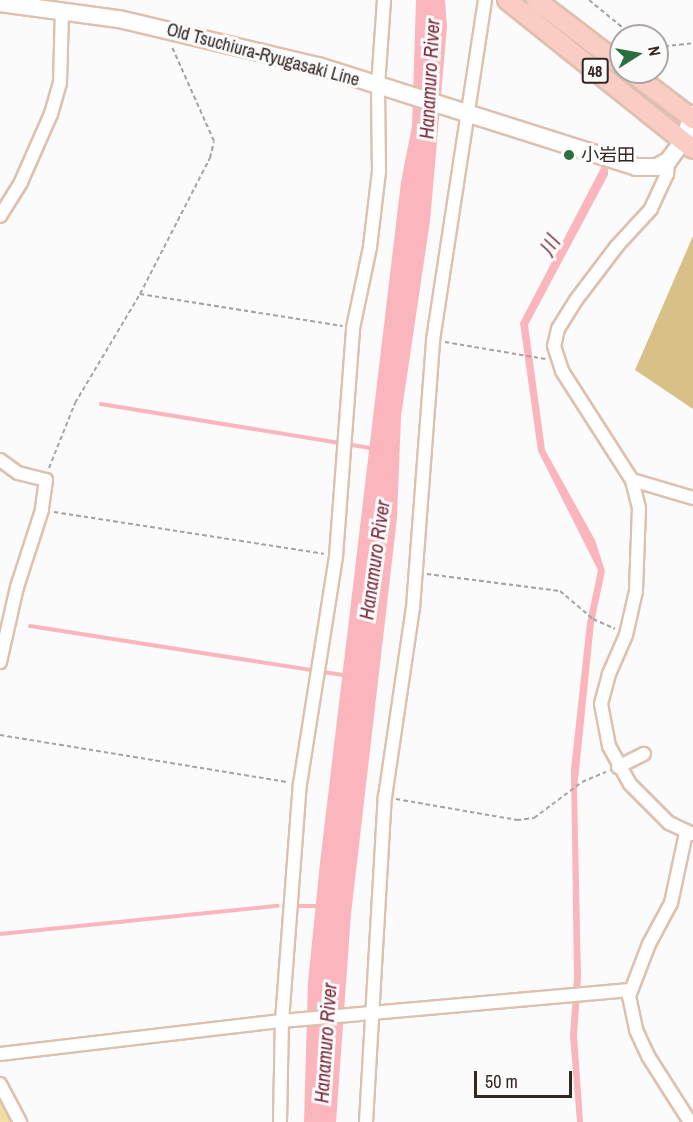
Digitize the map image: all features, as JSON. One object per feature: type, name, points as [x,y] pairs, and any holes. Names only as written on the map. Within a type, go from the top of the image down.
[{"type":"main road","name":"48","points":[[507,0],[688,145]]},
{"type":"main road","name":"48","points":[[536,0],[609,56]]},
{"type":"main road","name":"48","points":[[648,84],[693,117]]},
{"type":"street","points":[[280,1122],[282,1021],[300,784],[336,556],[353,328],[370,247],[379,171],[384,0]]},
{"type":"street","points":[[366,1122],[385,797],[416,572],[433,340],[461,112],[485,1]]},
{"type":"street","name":"Old Tsuchiura-Ryugasaki Line","points":[[0,3],[62,10],[167,30],[318,66],[636,167],[657,167],[668,161]]},
{"type":"street","points":[[0,216],[21,182],[51,114],[60,82],[62,10]]},
{"type":"street","points":[[690,1122],[636,1030],[630,990],[671,903],[689,833],[669,823],[618,767],[609,746],[601,704],[626,635],[636,591],[639,508],[632,480],[559,361],[554,346],[558,329],[616,246],[651,209],[667,174],[668,161],[688,145],[693,117]]},
{"type":"street","points":[[0,460],[18,473],[46,480],[42,510],[17,587],[0,662]]},
{"type":"street","points":[[632,480],[693,498]]},
{"type":"street","points":[[618,767],[644,754]]},
{"type":"street","points":[[0,1054],[282,1021],[630,990]]},
{"type":"street","points":[[0,1084],[20,1122]]},
{"type":"path","points":[[589,0],[618,24]]},
{"type":"path","points":[[46,480],[75,403],[140,294],[210,158],[214,141],[173,52],[167,30]]},
{"type":"path","points":[[669,46],[693,43]]},
{"type":"path","points":[[140,294],[353,328]]},
{"type":"path","points":[[433,340],[559,361]]},
{"type":"path","points":[[42,510],[336,556]]},
{"type":"path","points":[[416,572],[560,591],[593,619],[626,635]]},
{"type":"path","points":[[0,735],[300,784]]},
{"type":"path","points":[[385,797],[517,820],[534,818],[582,782],[618,767]]},
{"type":"shaded area","points":[[693,236],[693,409],[635,370]]},
{"type":"shaded area","points":[[0,1084],[20,1122],[0,1122]]},
{"type":"water","name":"Hanamuro River","points":[[416,0],[445,0],[447,27],[430,221],[401,416],[397,518],[351,914],[336,1122],[304,1122],[308,982],[320,863],[401,182],[412,126]]},
{"type":"water","points":[[602,166],[608,169],[608,175],[528,325],[545,450],[595,540],[605,571],[594,623],[577,790],[581,977],[577,1035],[583,1122],[577,1122],[570,1036],[574,978],[571,769],[587,623],[598,570],[538,451],[520,323]]},
{"type":"waterway","points":[[101,404],[376,449]]},
{"type":"waterway","points":[[30,626],[349,676]]},
{"type":"waterway","points":[[0,934],[278,906]]},
{"type":"waterway","points":[[297,906],[320,906]]},
{"type":"place","name":"小岩田","points":[[569,155]]},
{"type":"water label","name":"川","points":[[549,246]]}]
